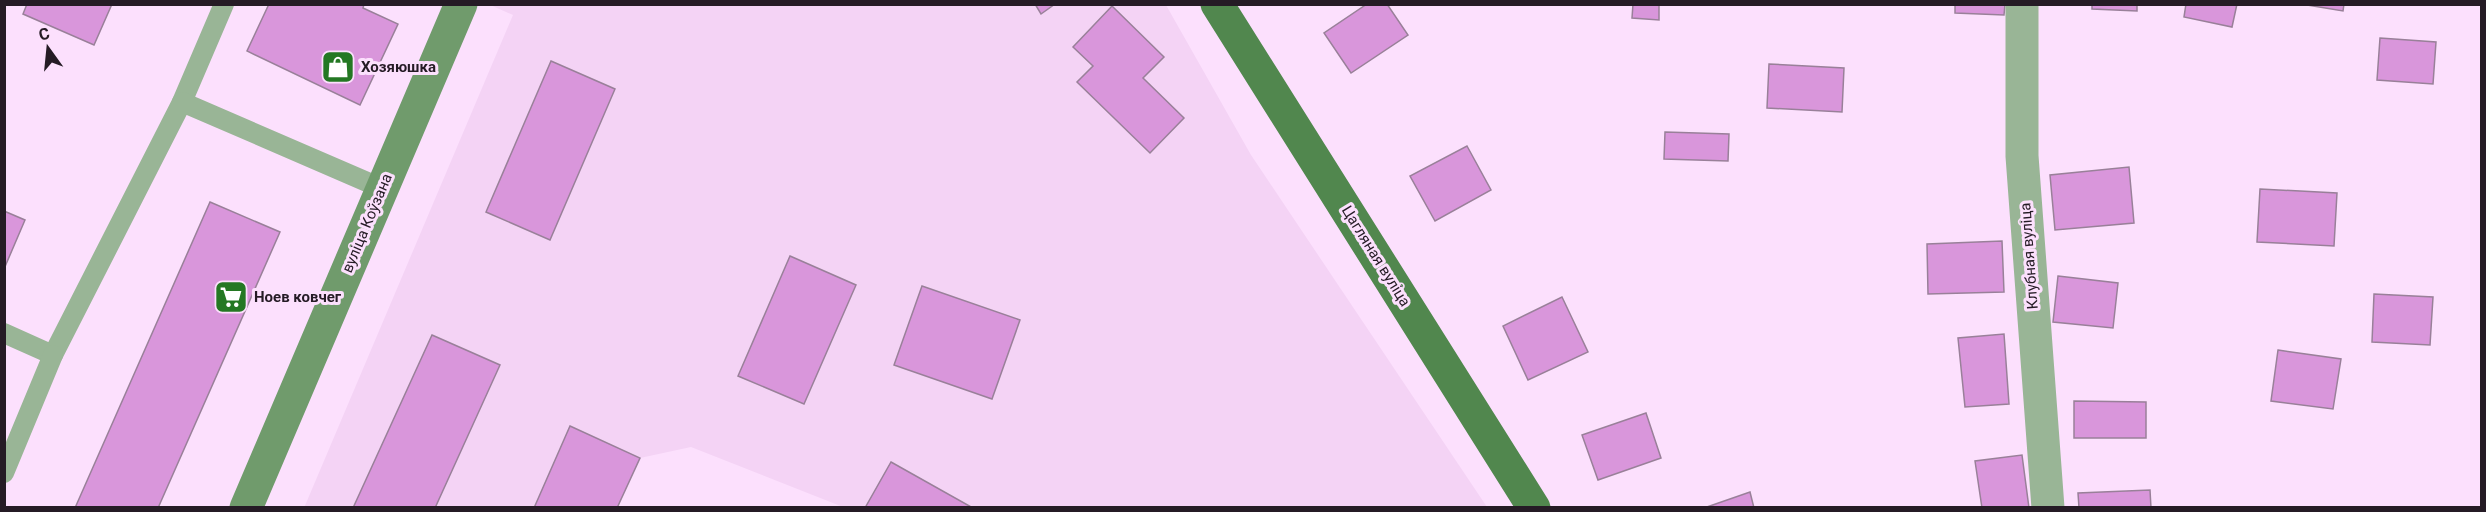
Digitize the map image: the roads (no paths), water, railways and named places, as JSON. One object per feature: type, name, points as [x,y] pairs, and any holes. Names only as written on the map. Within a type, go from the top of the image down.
[{"type":"main road","name":"Цагляная вуліца","points":[[1217,4],[1534,507]]},
{"type":"street","name":"вуліца Коўзана","points":[[246,507],[461,4]]},
{"type":"street","name":"Клубная вуліца","points":[[2022,4],[2022,156],[2048,507]]},
{"type":"lane","points":[[4,473],[53,355],[182,102],[224,4]]},
{"type":"lane","points":[[182,102],[381,188]]},
{"type":"lane","points":[[4,333],[53,355]]},
{"type":"place","name":"Хозяюшка","points":[[338,67]]},
{"type":"place","name":"Ноев ковчег","points":[[231,297]]}]
